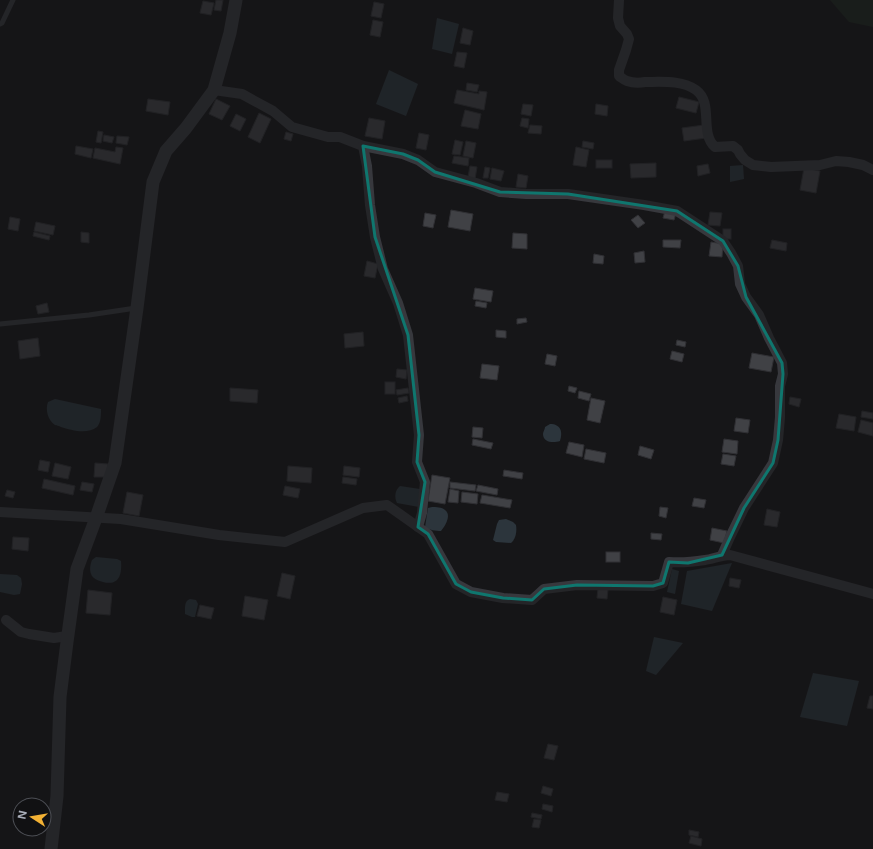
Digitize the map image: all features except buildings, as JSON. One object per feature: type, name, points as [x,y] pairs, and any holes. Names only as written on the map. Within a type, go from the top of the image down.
[{"type":"street","points":[[51,849],[57,796],[60,697],[77,569],[115,463],[153,182],[166,151],[186,128],[214,90],[230,33],[236,0]]},
{"type":"street","points":[[619,0],[618,18],[620,26],[628,34],[629,39],[619,70],[619,76],[626,81],[633,83],[672,82],[696,90],[702,96],[709,137],[711,143],[715,146],[733,146],[745,160],[753,165],[771,167],[820,165],[836,161],[863,165],[873,170]]},
{"type":"street","points":[[214,90],[242,94],[273,111],[292,127],[328,138],[340,137],[363,146],[403,154],[418,160],[435,172],[476,183],[500,192],[526,194],[568,194],[677,210],[723,241],[738,266],[740,284],[746,297],[759,315],[782,363],[783,374],[780,386],[778,440],[773,463],[744,508],[722,555]]},
{"type":"street","points":[[363,146],[367,166],[370,205],[375,237],[383,269],[398,303],[408,335],[419,435],[417,462],[424,482],[422,513],[418,527]]},
{"type":"street","points":[[0,512],[121,519],[219,535],[285,542],[363,508],[387,505],[428,534],[456,584],[471,592],[503,598],[532,600],[544,589],[576,585],[653,586],[663,583],[669,562],[688,563],[730,554],[873,594]]},
{"type":"street","points":[[6,620],[22,632],[29,634],[54,638],[67,636]]},
{"type":"lane","points":[[0,24],[14,0]]},
{"type":"lane","points":[[0,324],[88,315],[137,308]]},
{"type":"highlighted area","points":[[363,146],[403,154],[418,160],[435,172],[500,192],[568,194],[677,211],[723,241],[738,266],[746,297],[782,363],[783,374],[778,440],[773,463],[744,508],[722,555],[688,563],[669,562],[663,583],[653,586],[577,585],[544,589],[532,600],[503,598],[471,592],[456,584],[428,534],[418,527],[425,482],[417,462],[419,435],[408,335],[375,237]]},
{"type":"shaded area","points":[[830,0],[873,0],[873,27],[849,22]]},
{"type":"shaded area","points":[[437,18],[459,24],[452,54],[432,49]]},
{"type":"shaded area","points":[[389,70],[418,84],[406,116],[376,104]]},
{"type":"shaded area","points":[[743,165],[744,179],[730,182],[730,166]]},
{"type":"shaded area","points":[[55,399],[101,409],[97,427],[89,431],[84,431],[55,425],[49,418],[47,408],[48,402]]},
{"type":"shaded area","points":[[550,424],[557,425],[559,427],[561,432],[560,441],[549,442],[543,437],[545,427]]},
{"type":"shaded area","points":[[400,486],[420,489],[419,507],[397,503],[396,494]]},
{"type":"shaded area","points":[[428,508],[442,508],[447,512],[448,518],[441,531],[428,529],[425,527]]},
{"type":"shaded area","points":[[506,519],[516,525],[515,537],[511,543],[496,542],[493,540],[497,524],[499,520]]},
{"type":"shaded area","points":[[96,557],[117,559],[121,561],[120,575],[116,581],[108,583],[97,580],[93,577],[90,572],[90,566],[92,560]]},
{"type":"shaded area","points":[[732,563],[712,611],[681,604],[687,571]]},
{"type":"shaded area","points":[[672,569],[679,571],[675,594],[667,592]]},
{"type":"shaded area","points":[[0,574],[17,575],[21,578],[22,584],[20,594],[14,595],[0,592]]},
{"type":"shaded area","points":[[190,599],[196,600],[198,604],[195,617],[185,614],[186,603]]},
{"type":"shaded area","points":[[654,637],[683,643],[656,675],[646,671]]},
{"type":"shaded area","points":[[813,673],[859,681],[847,726],[800,717]]}]
